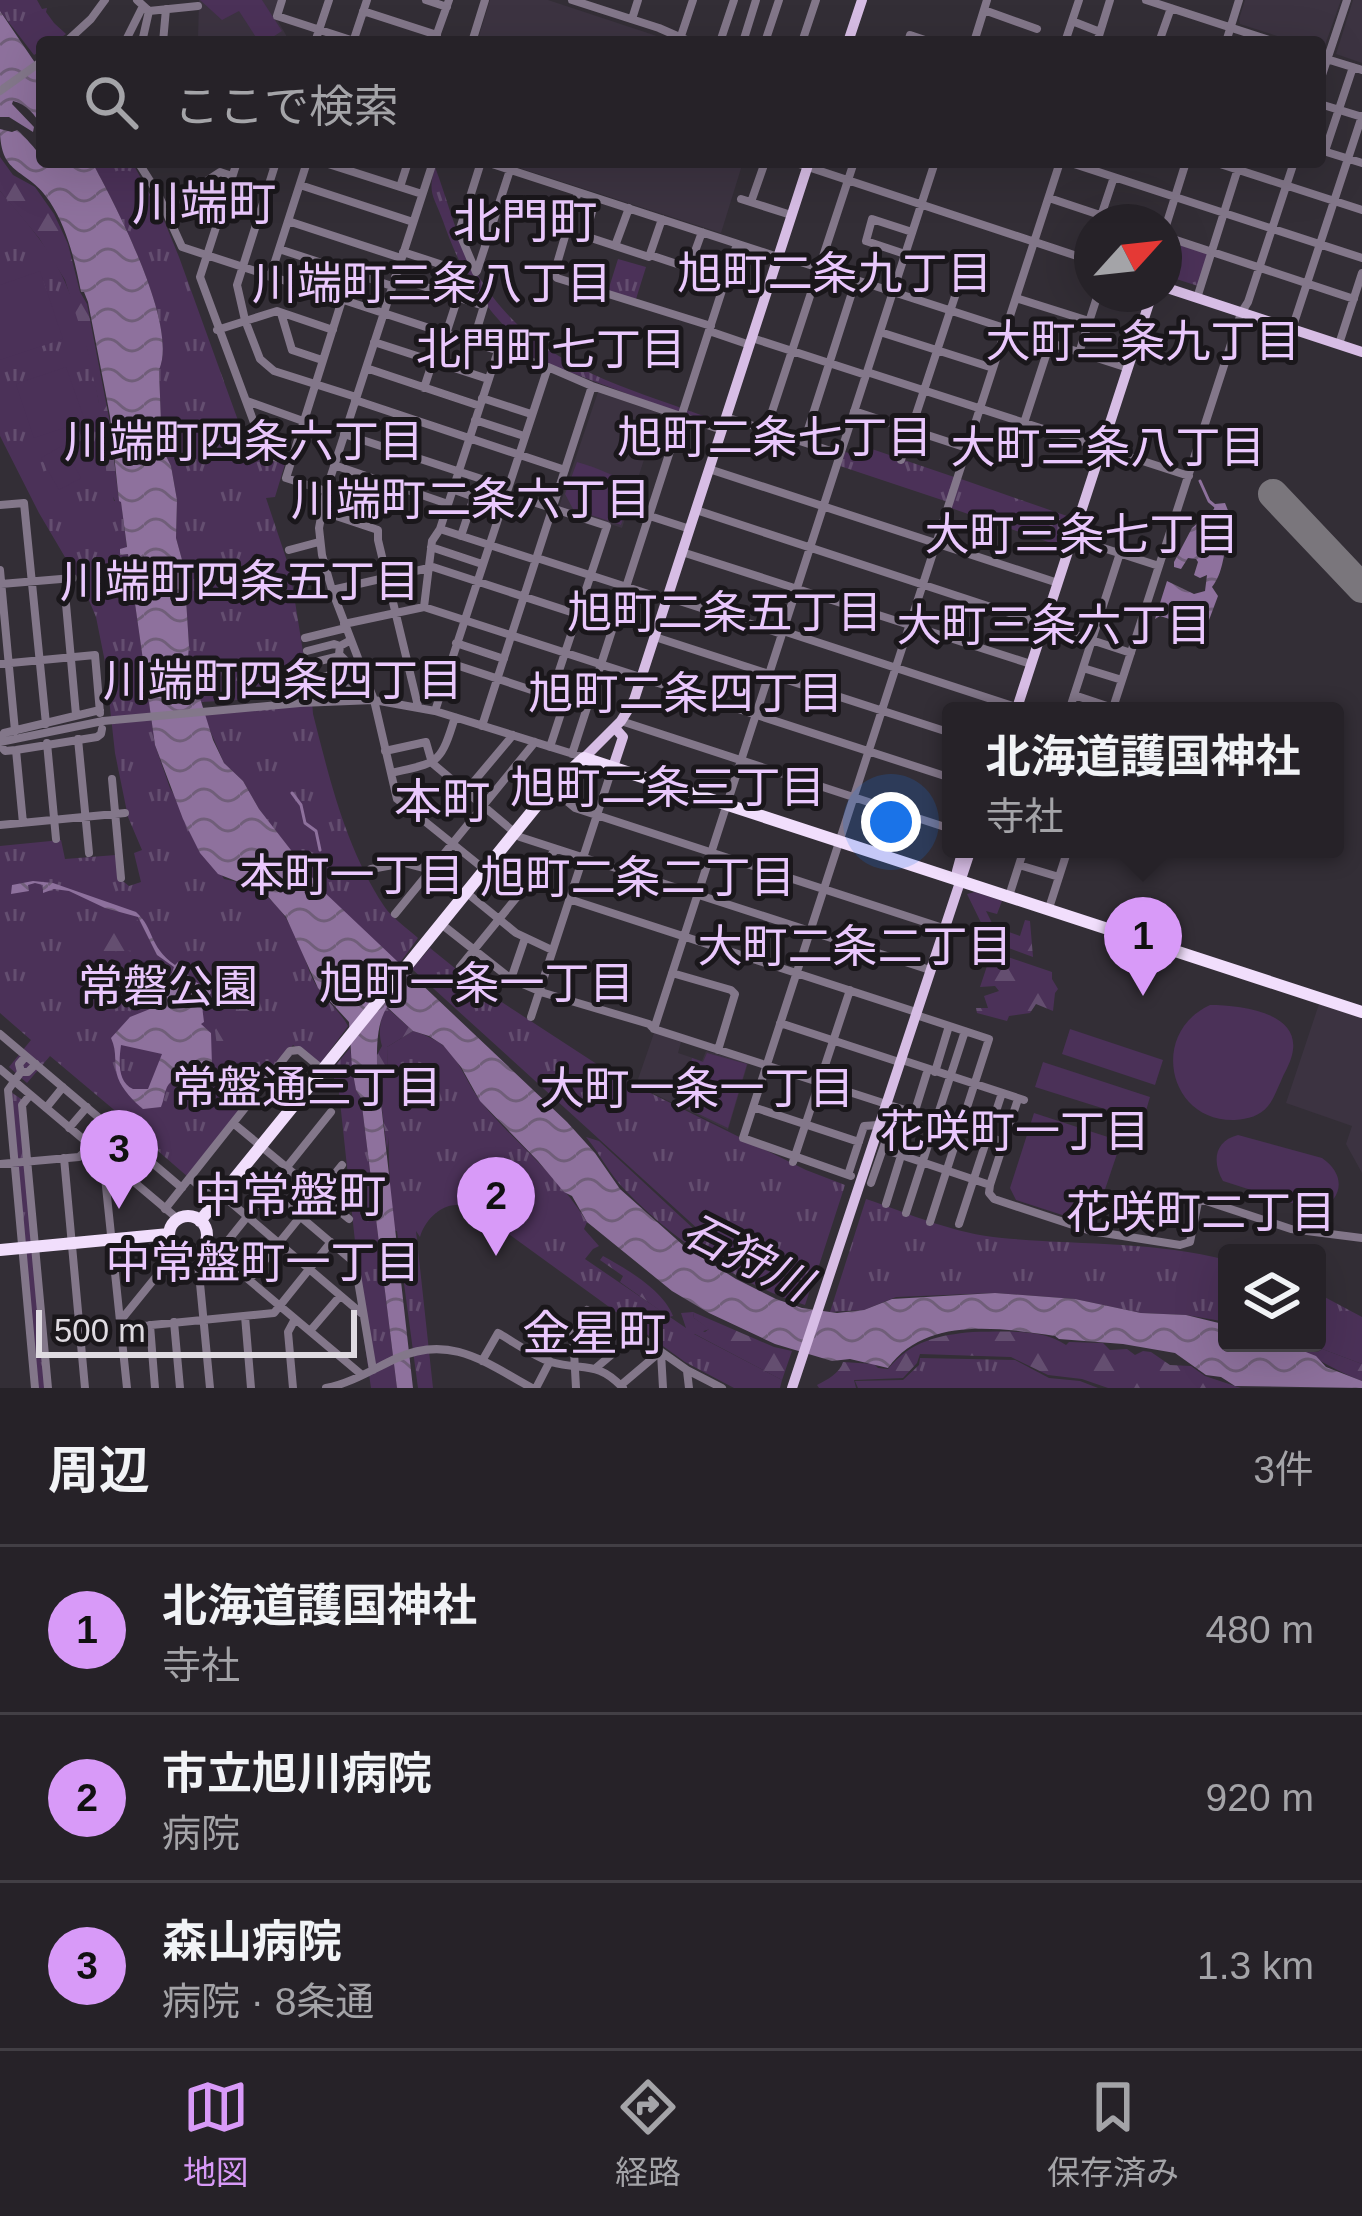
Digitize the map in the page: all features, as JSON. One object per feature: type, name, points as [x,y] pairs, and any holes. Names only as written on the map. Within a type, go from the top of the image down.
[{"type":"highway","points":[[200,1220],[578,756],[1362,1012]]},
{"type":"highway","points":[[178,1219],[200,1220],[207,1232],[201,1248],[188,1255],[171,1244],[171,1226],[178,1219]]},
{"type":"highway","points":[[0,1250],[169,1234]]},
{"type":"main road","points":[[850,36],[862,0]]},
{"type":"main road","points":[[578,756],[618,724],[634,700],[807,168]]},
{"type":"main road","points":[[1182,291],[1362,348]]},
{"type":"main road","points":[[1018,702],[1144,312]]},
{"type":"main road","points":[[613,767],[623,737],[618,724]]},
{"type":"main road","points":[[792,1388],[963,858]]},
{"type":"street","points":[[73,36],[104,0]]},
{"type":"street","points":[[283,0],[278,16],[337,36]]},
{"type":"street","points":[[318,36],[329,0]]},
{"type":"street","points":[[356,36],[367,0]]},
{"type":"street","points":[[427,0],[448,3],[437,36]]},
{"type":"street","points":[[474,36],[485,0]]},
{"type":"street","points":[[572,0],[681,36],[693,0]]},
{"type":"street","points":[[632,19],[638,0]]},
{"type":"street","points":[[722,36],[734,0]]},
{"type":"street","points":[[745,36],[756,0]]},
{"type":"street","points":[[767,36],[779,0]]},
{"type":"street","points":[[804,36],[816,0]]},
{"type":"street","points":[[1067,36],[1078,0]]},
{"type":"street","points":[[1099,36],[1110,0]]},
{"type":"street","points":[[1146,0],[1256,36]]},
{"type":"street","points":[[1185,13],[1189,0]]},
{"type":"street","points":[[1228,36],[1239,0]]},
{"type":"street","points":[[1326,53],[1347,0]]},
{"type":"street","points":[[976,36],[986,5],[1037,29]]},
{"type":"street","points":[[1162,36],[1170,5]]},
{"type":"street","points":[[143,6],[198,6]]},
{"type":"street","points":[[128,36],[143,6]]},
{"type":"street","points":[[142,36],[143,6]]},
{"type":"street","points":[[164,36],[170,6]]},
{"type":"street","points":[[363,11],[431,36]]},
{"type":"street","points":[[1072,21],[1097,36]]},
{"type":"street","points":[[1326,59],[1358,68],[1326,144]]},
{"type":"street","points":[[0,91],[36,65]]},
{"type":"street","points":[[1293,326],[1362,116],[1326,106]]},
{"type":"street","points":[[1326,152],[1362,163]]},
{"type":"street","points":[[142,168],[182,247],[682,416],[766,430],[840,454]]},
{"type":"street","points":[[235,168],[200,277],[266,454],[290,461]]},
{"type":"street","points":[[274,168],[237,285],[256,351],[266,364],[566,470]]},
{"type":"street","points":[[270,277],[305,168]]},
{"type":"street","points":[[341,168],[422,194]]},
{"type":"street","points":[[400,187],[406,168]]},
{"type":"street","points":[[431,168],[326,491],[320,542],[332,590],[374,700],[397,799],[484,869]]},
{"type":"street","points":[[482,168],[459,232],[476,272],[510,170]]},
{"type":"street","points":[[504,168],[1125,367]]},
{"type":"street","points":[[761,168],[746,200],[792,216]]},
{"type":"street","points":[[818,168],[1074,255]]},
{"type":"street","points":[[766,430],[852,168]]},
{"type":"street","points":[[654,1028],[931,168]]},
{"type":"street","points":[[871,1183],[888,1134],[878,1125],[864,1126],[850,1176],[742,1138],[1062,168]]},
{"type":"street","points":[[1097,168],[1362,257]]},
{"type":"street","points":[[1105,204],[1119,168]]},
{"type":"street","points":[[1173,204],[1184,168]]},
{"type":"street","points":[[1197,295],[1238,168]]},
{"type":"street","points":[[1244,168],[1362,211]]},
{"type":"street","points":[[1115,702],[1292,168]]},
{"type":"street","points":[[164,209],[220,172],[232,176]]},
{"type":"street","points":[[299,185],[413,222]]},
{"type":"street","points":[[578,192],[561,244],[557,278],[1189,476]]},
{"type":"street","points":[[596,198],[585,236],[615,246],[689,268],[702,232]]},
{"type":"street","points":[[1049,198],[1074,208]]},
{"type":"street","points":[[615,246],[628,208]]},
{"type":"street","points":[[650,255],[662,219]]},
{"type":"street","points":[[905,254],[866,241],[872,219],[912,232]]},
{"type":"street","points":[[288,221],[458,270],[444,333],[424,388]]},
{"type":"street","points":[[1182,241],[1354,298]]},
{"type":"street","points":[[0,742],[121,719],[374,700],[418,706],[578,756],[600,664],[737,244]]},
{"type":"street","points":[[279,249],[484,306],[472,342]]},
{"type":"street","points":[[901,460],[964,269]]},
{"type":"street","points":[[1340,341],[1362,272]]},
{"type":"street","points":[[804,442],[856,280]]},
{"type":"street","points":[[1016,298],[1089,321]]},
{"type":"street","points":[[326,491],[286,478],[342,300]]},
{"type":"street","points":[[218,330],[280,312],[332,330]]},
{"type":"street","points":[[280,312],[292,350],[322,360]]},
{"type":"street","points":[[1079,352],[1092,312]]},
{"type":"street","points":[[880,332],[993,368]]},
{"type":"street","points":[[374,342],[488,379]]},
{"type":"street","points":[[1024,423],[1050,343]]},
{"type":"street","points":[[424,607],[432,541],[440,530],[498,351]]},
{"type":"street","points":[[435,711],[548,367]]},
{"type":"street","points":[[366,368],[424,388],[531,414]]},
{"type":"street","points":[[482,726],[592,386]]},
{"type":"street","points":[[245,401],[303,421]]},
{"type":"street","points":[[854,411],[968,448]]},
{"type":"street","points":[[475,420],[524,436]]},
{"type":"street","points":[[344,434],[506,487]]},
{"type":"street","points":[[334,465],[448,504]]},
{"type":"street","points":[[709,469],[1055,582]]},
{"type":"street","points":[[452,489],[474,496],[461,536]]},
{"type":"street","points":[[533,502],[607,526],[550,695]]},
{"type":"street","points":[[0,505],[24,503],[46,724]]},
{"type":"street","points":[[631,510],[690,529]]},
{"type":"street","points":[[696,510],[1131,653]]},
{"type":"street","points":[[321,512],[378,530],[418,706]]},
{"type":"street","points":[[440,530],[782,632],[995,702]]},
{"type":"street","points":[[1069,537],[1160,566]]},
{"type":"street","points":[[289,550],[320,542]]},
{"type":"street","points":[[431,547],[482,564]]},
{"type":"street","points":[[682,552],[1028,663]]},
{"type":"street","points":[[1072,702],[1120,553]]},
{"type":"street","points":[[332,590],[428,568],[577,614]]},
{"type":"street","points":[[0,570],[4,663],[15,731]]},
{"type":"street","points":[[1,584],[73,578]]},
{"type":"street","points":[[66,604],[76,715]]},
{"type":"street","points":[[304,638],[424,607],[942,775]]},
{"type":"street","points":[[655,637],[942,731]]},
{"type":"street","points":[[310,663],[340,651],[350,640]]},
{"type":"street","points":[[456,643],[504,659]]},
{"type":"street","points":[[307,651],[334,644],[351,669],[356,684],[354,688],[316,689],[315,679],[351,669]]},
{"type":"street","points":[[0,742],[4,733],[100,711],[94,655],[4,663]]},
{"type":"street","points":[[450,663],[565,701],[550,747]]},
{"type":"street","points":[[1083,668],[1122,680]]},
{"type":"street","points":[[1074,695],[1092,702]]},
{"type":"street","points":[[391,773],[432,763],[446,746],[455,717]]},
{"type":"street","points":[[618,724],[942,826]]},
{"type":"street","points":[[0,742],[5,751],[16,750],[102,731]]},
{"type":"street","points":[[466,791],[513,735]]},
{"type":"street","points":[[78,739],[89,853]]},
{"type":"street","points":[[386,751],[426,742],[432,763],[520,837],[930,970]]},
{"type":"street","points":[[395,914],[535,742]]},
{"type":"street","points":[[47,743],[56,838]]},
{"type":"street","points":[[16,750],[23,823]]},
{"type":"street","points":[[531,1017],[613,767]]},
{"type":"street","points":[[112,779],[120,814],[121,878]]},
{"type":"street","points":[[551,788],[575,808],[944,928]]},
{"type":"street","points":[[0,825],[120,814]]},
{"type":"street","points":[[460,967],[556,849]]},
{"type":"street","points":[[1008,897],[1021,858]]},
{"type":"street","points":[[1048,910],[1065,858]]},
{"type":"street","points":[[371,869],[404,863],[431,870]]},
{"type":"street","points":[[1019,865],[1058,877]]},
{"type":"street","points":[[466,892],[525,938],[552,950]]},
{"type":"street","points":[[569,899],[989,1039],[930,1222]]},
{"type":"street","points":[[440,923],[511,979],[539,990],[1004,1142]]},
{"type":"street","points":[[511,979],[525,938]]},
{"type":"street","points":[[672,973],[735,994],[718,1050]]},
{"type":"street","points":[[795,1160],[850,991]]},
{"type":"street","points":[[780,1023],[1021,1099],[990,1185],[994,1199],[1090,1231],[1180,1245],[1190,1242],[1198,1202],[1203,1200],[1291,1229],[1362,1238]]},
{"type":"street","points":[[886,1204],[914,1113],[950,1026]]},
{"type":"street","points":[[906,1213],[965,1031]]},
{"type":"street","points":[[0,1034],[182,1188]]},
{"type":"street","points":[[165,1209],[290,1051],[299,1050],[324,1066]]},
{"type":"street","points":[[21,1072],[19,1064],[26,1056]]},
{"type":"street","points":[[21,1072],[35,1064]]},
{"type":"street","points":[[1,1072],[178,1219]]},
{"type":"street","points":[[21,1072],[8,1090],[48,1388]]},
{"type":"street","points":[[46,1108],[63,1087]]},
{"type":"street","points":[[959,1224],[1002,1093]]},
{"type":"street","points":[[30,1095],[22,1105],[35,1388]]},
{"type":"street","points":[[753,1107],[859,1142]]},
{"type":"street","points":[[69,1128],[87,1108]]},
{"type":"street","points":[[218,1253],[331,1112]]},
{"type":"street","points":[[233,1123],[349,1219]]},
{"type":"street","points":[[101,1154],[118,1134]]},
{"type":"street","points":[[0,1164],[82,1156],[91,1146]]},
{"type":"street","points":[[883,1149],[990,1185]]},
{"type":"street","points":[[121,1172],[138,1151]]},
{"type":"street","points":[[64,1159],[86,1388]]},
{"type":"street","points":[[112,1164],[105,1177],[127,1388]]},
{"type":"street","points":[[248,1280],[342,1165]]},
{"type":"street","points":[[242,1167],[355,1263],[376,1368]]},
{"type":"street","points":[[190,1178],[247,1216],[362,1313]]},
{"type":"street","points":[[121,1324],[274,1313],[331,1242]]},
{"type":"street","points":[[210,1388],[201,1248],[218,1253],[310,1331],[358,1381]]},
{"type":"street","points":[[121,1324],[177,1251]]},
{"type":"street","points":[[310,1331],[340,1295]]},
{"type":"street","points":[[576,1388],[573,1333],[587,1310]]},
{"type":"street","points":[[244,1316],[251,1388]]},
{"type":"street","points":[[293,1388],[288,1332],[295,1319]]},
{"type":"street","points":[[174,1322],[180,1388]]},
{"type":"street","points":[[29,1324],[41,1323]]},
{"type":"street","points":[[150,1325],[155,1388]]},
{"type":"street","points":[[482,1361],[498,1333],[550,1361],[597,1367],[622,1386],[661,1352]]},
{"type":"street","points":[[597,1367],[636,1334],[722,1388]]},
{"type":"street","points":[[31,1340],[43,1340]]},
{"type":"street","points":[[328,1388],[358,1381],[376,1368],[423,1350],[460,1351],[534,1388],[550,1361]]},
{"type":"street","points":[[661,1352],[664,1388]]},
{"type":"street","points":[[687,1370],[689,1388]]},
{"type":"shaded area","points":[[199,0],[280,0],[275,16],[287,36],[198,36]]},
{"type":"shaded area","points":[[490,0],[548,0],[657,36],[479,36]]},
{"type":"shaded area","points":[[1245,0],[1341,0],[1326,42],[1326,36],[1277,36],[1240,24]]},
{"type":"shaded area","points":[[1353,0],[1362,0],[1362,63],[1336,54]]},
{"type":"shaded area","points":[[520,168],[741,168],[721,233]]},
{"type":"shaded area","points":[[598,392],[659,413],[622,528],[559,507]]},
{"type":"shaded area","points":[[1319,1004],[1362,1018],[1362,1173],[1346,1144],[1352,1126],[1286,1103]]},
{"type":"shaded area","points":[[654,1033],[681,1042],[678,1053],[702,1061],[706,1051],[748,1063],[728,1130],[636,1085]]},
{"type":"green space","points":[[0,0],[37,0],[66,34],[36,36],[34,55],[0,11]]},
{"type":"green space","points":[[200,0],[262,0],[282,31],[255,36],[239,11],[222,20]]},
{"type":"green space","points":[[0,157],[13,175],[35,187],[68,244],[87,304],[119,501],[108,486],[98,399],[65,280],[39,238],[0,191]]},
{"type":"green space","points":[[95,168],[135,168],[179,257],[253,462],[264,457],[285,464],[275,497],[266,498],[290,570],[310,696],[201,702],[187,673],[177,500],[171,466],[162,448],[160,325],[142,265]]},
{"type":"green space","points":[[435,168],[469,260],[524,331],[582,369],[718,421],[716,427],[524,355],[526,348],[486,305],[467,275],[432,183]]},
{"type":"green space","points":[[0,191],[52,257],[84,335],[114,501],[121,501],[127,548],[121,555],[128,554],[155,745],[170,788],[224,879],[265,895],[283,914],[316,984],[348,1026],[320,1064],[293,1045],[188,1177],[143,1138],[136,1145],[112,1124],[119,1114],[50,1056],[27,1083],[9,1067],[31,1040],[0,1013],[0,846],[61,840],[65,859],[116,855],[119,878],[129,886],[141,882],[134,853],[142,850],[128,817],[115,753],[96,617],[0,436]]},
{"type":"green space","points":[[1182,244],[1208,253],[1198,286],[1182,281]]},
{"type":"green space","points":[[618,259],[646,267],[636,299],[608,291]]},
{"type":"green space","points":[[40,271],[63,339],[0,360],[0,285]]},
{"type":"green space","points":[[66,367],[85,421],[34,438],[16,384]]},
{"type":"green space","points":[[63,445],[81,478],[59,490],[41,458]]},
{"type":"green space","points":[[863,446],[957,478],[948,502],[840,466],[845,452],[857,455]]},
{"type":"green space","points":[[577,462],[635,484],[621,525],[573,509],[565,494]]},
{"type":"green space","points":[[961,479],[1067,516],[1057,545],[951,508]]},
{"type":"green space","points":[[312,702],[333,789],[359,861],[387,910],[418,938],[399,964],[321,890],[243,781],[224,763],[202,712]]},
{"type":"green space","points":[[967,894],[1002,901],[997,914],[986,911],[996,931],[1020,936],[1025,920],[1030,921],[1033,957],[990,941]]},
{"type":"green space","points":[[106,910],[137,919],[148,950],[98,952],[95,944]]},
{"type":"green space","points":[[430,948],[477,986],[612,1074],[845,1185],[813,1284],[765,1267],[699,1230],[412,969]]},
{"type":"green space","points":[[986,956],[995,960],[995,967],[1005,956],[1052,972],[1058,989],[1053,1011],[1036,1004],[1030,1013],[1009,1016],[1007,1021],[977,1013],[976,1008],[988,1008],[984,996],[999,991],[995,986],[980,987]]},
{"type":"green space","points":[[220,991],[238,1010],[245,1003],[264,1021],[234,1056],[219,1063],[215,1030],[223,1019],[207,1004]]},
{"type":"green space","points":[[1210,1005],[1266,1014],[1288,1029],[1293,1041],[1274,1097],[1253,1116],[1212,1117],[1194,1107],[1175,1074],[1173,1054],[1179,1035],[1191,1018]]},
{"type":"green space","points":[[386,1007],[413,1031],[387,1047],[387,1150],[377,1068]]},
{"type":"green space","points":[[1070,1029],[1163,1060],[1155,1085],[1062,1054]]},
{"type":"green space","points":[[413,1031],[446,1048],[482,1103],[576,1206],[587,1222],[584,1229],[599,1246],[585,1259],[686,1328],[681,1313],[693,1312],[710,1329],[694,1334],[782,1380],[780,1388],[734,1388],[685,1362],[477,1211],[456,1205],[433,1215],[420,1237],[416,1231],[433,1388],[418,1388],[397,1231],[393,1230],[387,1047]]},
{"type":"green space","points":[[350,1048],[361,1098],[397,1388],[371,1388],[354,1266],[357,1260],[334,1079],[334,1067]]},
{"type":"green space","points":[[707,1053],[747,1064],[728,1128],[682,1106],[692,1058],[703,1062]]},
{"type":"green space","points":[[1043,1062],[1150,1097],[1143,1121],[1035,1087]]},
{"type":"green space","points":[[8,1090],[24,1101],[50,1388],[35,1388]]},
{"type":"green space","points":[[1034,1113],[1114,1139],[1119,1148],[1093,1225],[1016,1200],[1010,1188]]},
{"type":"green space","points":[[1238,1135],[1322,1158],[1335,1171],[1337,1194],[1317,1211],[1223,1181],[1217,1153],[1224,1142]]},
{"type":"green space","points":[[586,1137],[599,1141],[696,1231],[763,1269],[811,1287],[805,1305],[755,1285],[686,1243],[625,1190]]},
{"type":"green space","points":[[866,1199],[984,1236],[1143,1247],[1218,1258],[1218,1320],[1141,1313],[1075,1299],[995,1293],[896,1297],[864,1310],[830,1312]]},
{"type":"green space","points":[[603,1256],[653,1289],[673,1316],[620,1282],[623,1276],[600,1260]]},
{"type":"green space","points":[[1326,1298],[1362,1317],[1362,1364],[1326,1350]]},
{"type":"green space","points":[[693,1312],[792,1351],[782,1380],[693,1333],[709,1329]]},
{"type":"green space","points":[[973,1332],[1033,1333],[1066,1345],[1103,1343],[1110,1350],[1127,1349],[1135,1355],[1151,1352],[1170,1365],[1191,1366],[1241,1388],[1108,1388],[1048,1375],[1011,1357],[920,1354],[903,1378],[854,1380],[856,1388],[817,1385],[836,1373],[843,1362],[888,1369],[926,1341]]},
{"type":"green space","points":[[1326,1350],[1362,1364],[1362,1381],[1301,1352]]},
{"type":"green space","points":[[920,1358],[1015,1360],[1049,1378],[1098,1388],[858,1388],[855,1381],[903,1380]]},
{"type":"water","points":[[0,11],[36,64],[36,118],[26,107],[12,104],[34,127],[33,132],[9,117],[0,117]]},
{"type":"water","name":"石狩川","points":[[0,129],[17,130],[36,151],[36,168],[95,168],[142,265],[163,350],[159,370],[162,448],[171,466],[177,500],[187,672],[224,763],[243,781],[322,890],[567,1122],[620,1189],[684,1246],[736,1279],[802,1308],[837,1313],[864,1310],[892,1299],[995,1293],[1075,1299],[1218,1323],[1218,1352],[1306,1352],[1326,1367],[1362,1381],[1362,1388],[1235,1386],[1206,1375],[1175,1353],[1011,1330],[943,1333],[904,1351],[888,1368],[850,1359],[832,1361],[775,1344],[672,1291],[587,1222],[572,1196],[480,1101],[443,1045],[413,1031],[387,1007],[379,1029],[377,1068],[413,1388],[397,1388],[349,1022],[318,988],[286,917],[264,892],[218,874],[200,853],[183,819],[155,745],[128,554],[120,555],[120,549],[127,547],[110,416],[88,302],[56,212],[42,191],[5,156]]},
{"type":"water","points":[[1225,503],[1235,528],[1212,587],[1218,596],[1209,620],[1198,628],[1160,616],[1155,619],[1167,581],[1194,594],[1205,591],[1207,575],[1194,575],[1196,559],[1188,558],[1181,569],[1174,562],[1192,528],[1215,504]]},
{"type":"water","points":[[33,881],[53,883],[136,912],[166,958],[175,965],[178,962],[192,980],[210,990],[202,1006],[201,1024],[211,1033],[212,1066],[171,1082],[161,1107],[143,1109],[118,1078],[111,1038],[130,1017],[150,1009],[174,967],[157,955],[138,917],[69,891],[43,893],[43,885],[35,883],[28,885],[29,891],[11,894],[12,885]],"holes":[[[121,1045],[162,1054],[148,1089],[128,1086],[122,1076]]]},
{"type":"waterway","points":[[1200,481],[1215,506]]},
{"type":"waterway","points":[[292,793],[305,823],[316,831],[320,850]]},
{"type":"runway","points":[[1273,494],[1362,588]]},
{"type":"place","name":"北海道護国神社","points":[[1143,996]]},
{"type":"place","name":"森山病院","points":[[119,1209]]},
{"type":"place","name":"市立旭川病院","points":[[496,1256]]},
{"type":"district","name":"川端町","points":[[204,203]]},
{"type":"district","name":"北門町","points":[[525,221]]},
{"type":"district","name":"旭町二条九丁目","points":[[835,273]]},
{"type":"district","name":"川端町三条八丁目","points":[[432,283]]},
{"type":"district","name":"大町三条九丁目","points":[[1143,341]]},
{"type":"district","name":"北門町七丁目","points":[[551,349]]},
{"type":"district","name":"旭町二条七丁目","points":[[775,437]]},
{"type":"district","name":"川端町四条六丁目","points":[[244,441]]},
{"type":"district","name":"大町三条八丁目","points":[[1108,447]]},
{"type":"district","name":"川端町二条六丁目","points":[[471,499]]},
{"type":"district","name":"大町三条七丁目","points":[[1082,534]]},
{"type":"district","name":"川端町四条五丁目","points":[[240,581]]},
{"type":"district","name":"旭町二条五丁目","points":[[725,612]]},
{"type":"district","name":"大町三条六丁目","points":[[1054,625]]},
{"type":"district","name":"川端町四条四丁目","points":[[283,680]]},
{"type":"district","name":"旭町二条四丁目","points":[[686,693]]},
{"type":"district","name":"旭町二条三丁目","points":[[668,787]]},
{"type":"district","name":"本町","points":[[442,801]]},
{"type":"district","name":"本町一丁目","points":[[352,875]]},
{"type":"district","name":"旭町二条二丁目","points":[[638,877]]},
{"type":"district","name":"大町二条二丁目","points":[[855,946]]},
{"type":"district","name":"旭町一条一丁目","points":[[477,983]]},
{"type":"district","name":"常磐公園","points":[[168,986]]},
{"type":"district","name":"常盤通三丁目","points":[[307,1087]]},
{"type":"district","name":"大町一条一丁目","points":[[697,1088]]},
{"type":"district","name":"花咲町一丁目","points":[[1015,1131]]},
{"type":"district","name":"中常盤町","points":[[290,1195]]},
{"type":"district","name":"花咲町二丁目","points":[[1201,1212]]},
{"type":"district","name":"中常盤町一丁目","points":[[263,1262]]},
{"type":"district","name":"金星町","points":[[594,1333]]}]
